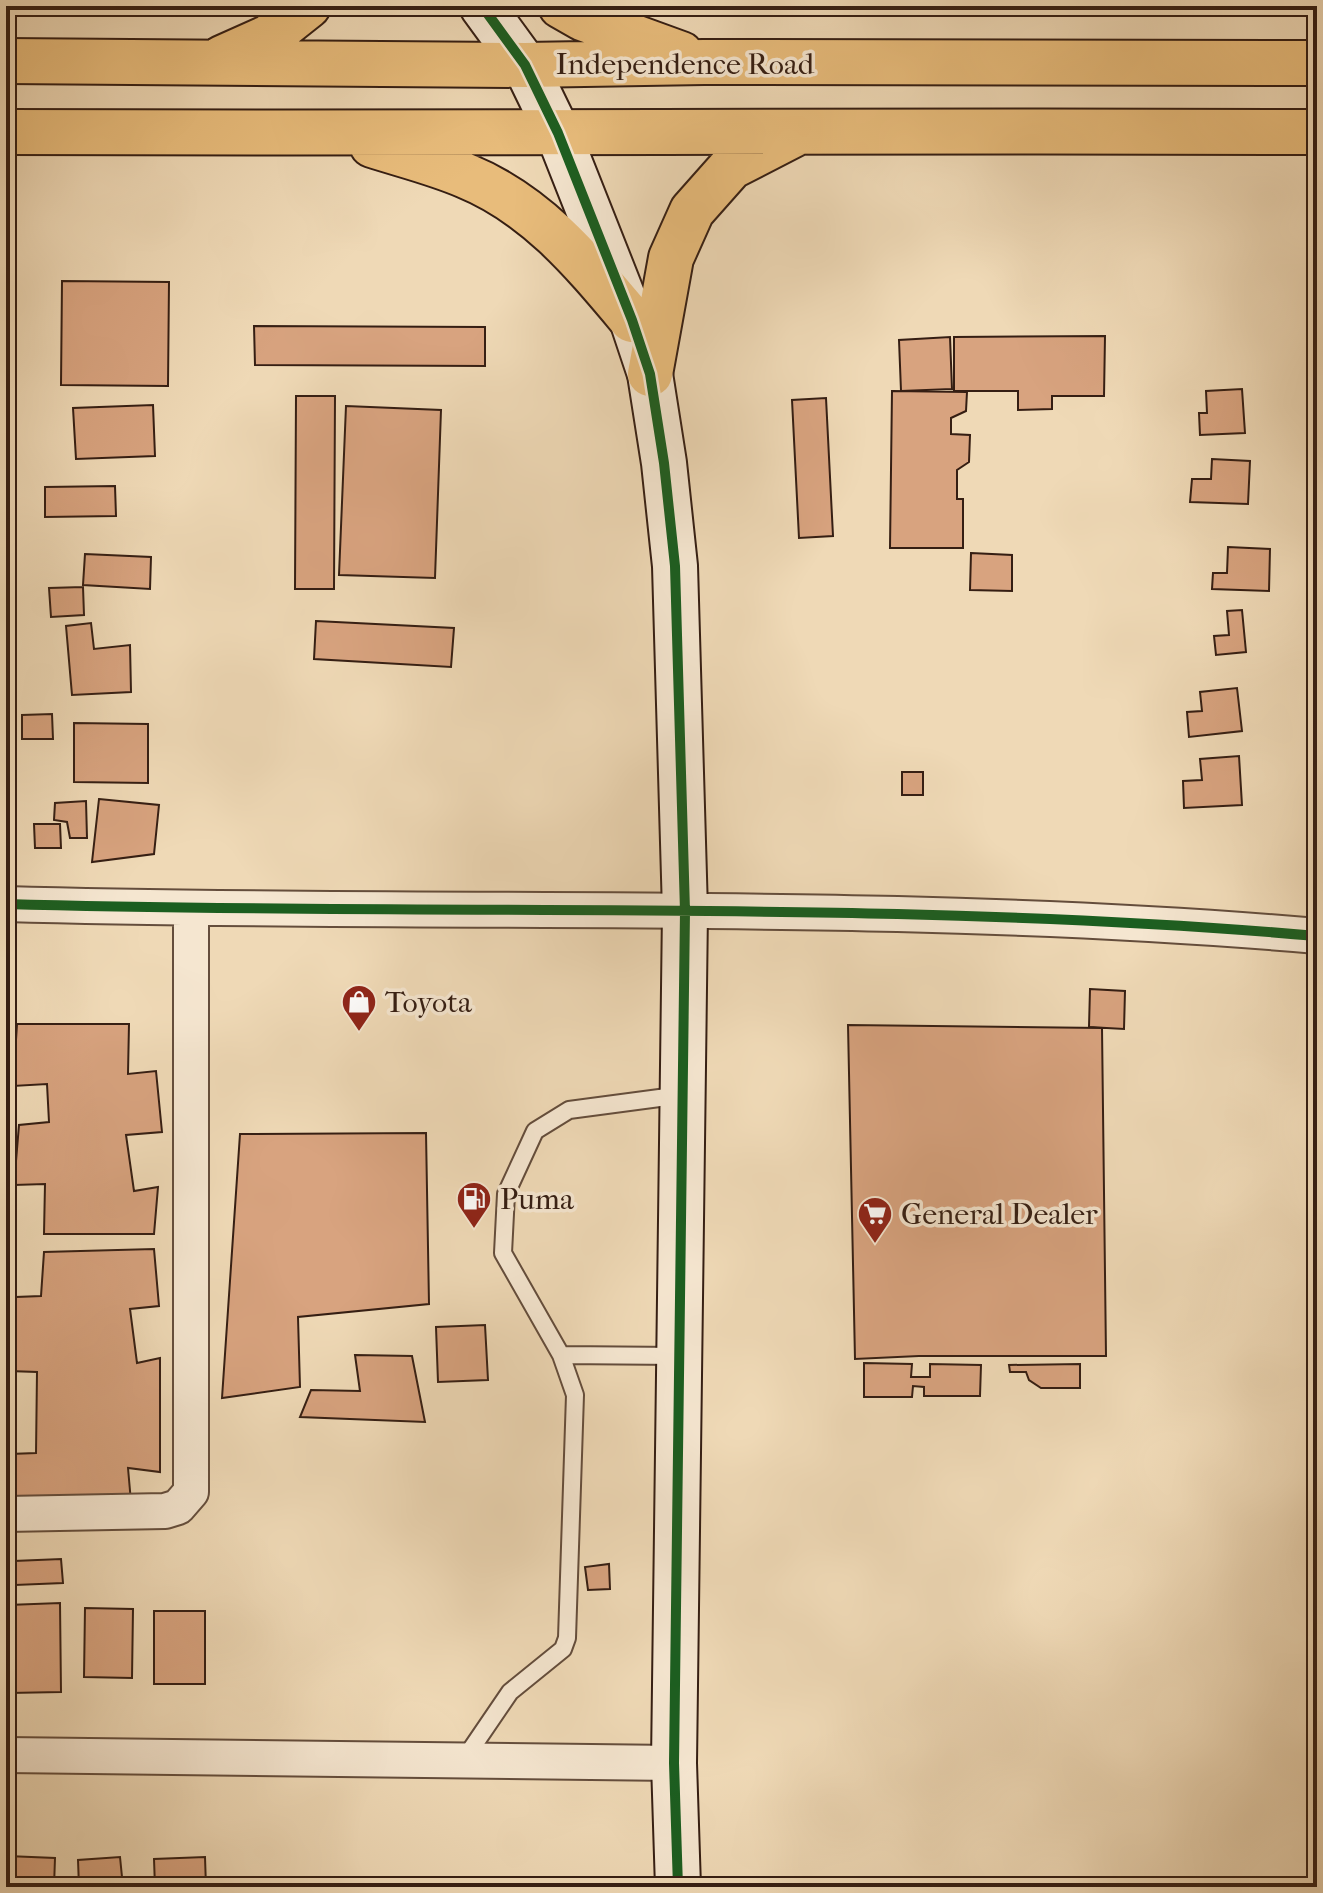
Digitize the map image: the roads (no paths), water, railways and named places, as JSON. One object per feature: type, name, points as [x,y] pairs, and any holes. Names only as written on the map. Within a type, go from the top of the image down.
[{"type":"main road","points":[[212,62],[269,37],[308,6]]},
{"type":"main road","points":[[561,6],[582,18],[704,62]]},
{"type":"main road","name":"Independence Road","points":[[6,61],[525,65],[704,62],[1317,63]]},
{"type":"main road","points":[[650,374],[671,258],[692,211],[731,167],[803,130]]},
{"type":"main road","points":[[6,132],[1317,132]]},
{"type":"main road","points":[[334,133],[467,176],[521,206],[566,243],[632,320]]},
{"type":"street","points":[[482,6],[525,65],[558,133],[632,320],[650,374],[675,566],[685,911],[674,1763],[676,1879]]},
{"type":"street","points":[[6,904],[191,909],[685,911],[999,917],[1189,925],[1317,936]]},
{"type":"street","points":[[6,1514],[165,1511],[178,1507],[191,1492],[191,909]]},
{"type":"street","points":[[6,1755],[674,1763]]},
{"type":"lane","points":[[463,1761],[510,1692],[563,1649],[567,1638],[575,1395],[561,1355],[503,1253],[506,1194],[535,1131],[569,1110],[683,1094]]},
{"type":"lane","points":[[561,1355],[680,1356]]},
{"type":"place","name":"Toyota","points":[[359,1033]]},
{"type":"place","name":"Puma","points":[[474,1230]]},
{"type":"place","name":"General Dealer","points":[[875,1245]]}]
